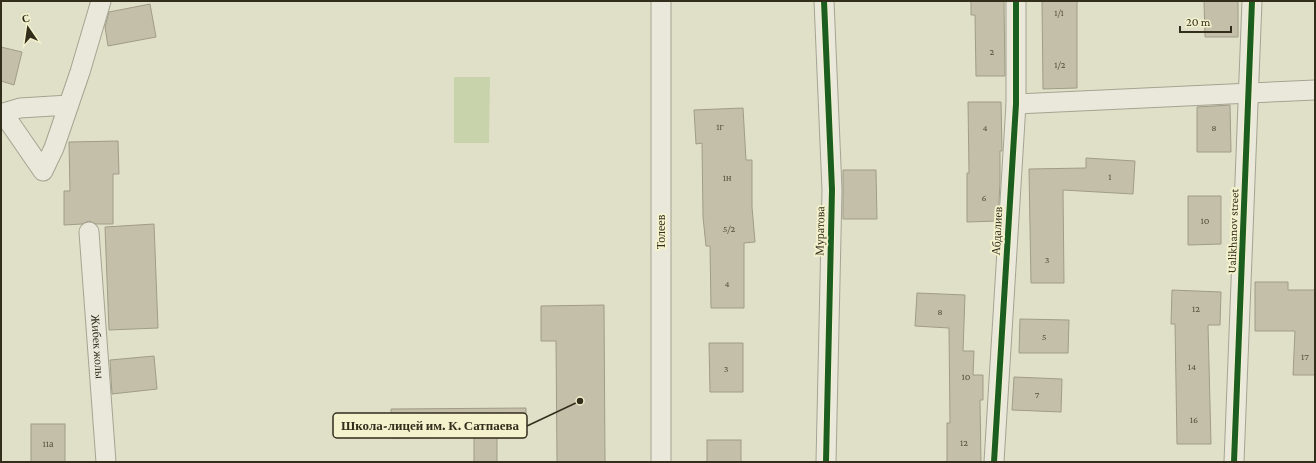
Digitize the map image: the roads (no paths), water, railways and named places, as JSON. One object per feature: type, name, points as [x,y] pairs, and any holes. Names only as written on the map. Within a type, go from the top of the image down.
[{"type":"street","points":[[69,105],[101,1]]},
{"type":"street","name":"Толеев","points":[[661,1],[661,462]]},
{"type":"street","name":"Муратова","points":[[824,1],[832,190],[826,462]]},
{"type":"street","name":"Абдалиев","points":[[994,462],[1016,104],[1016,1]]},
{"type":"street","name":"Ualikhanov street","points":[[1234,462],[1252,1]]},
{"type":"street","points":[[1016,104],[1315,90]]},
{"type":"street","name":"Жибек жолы","points":[[89,232],[106,462]]},
{"type":"place","name":"Школа-лицей им. К. Сатпаева","points":[[580,401]]}]
